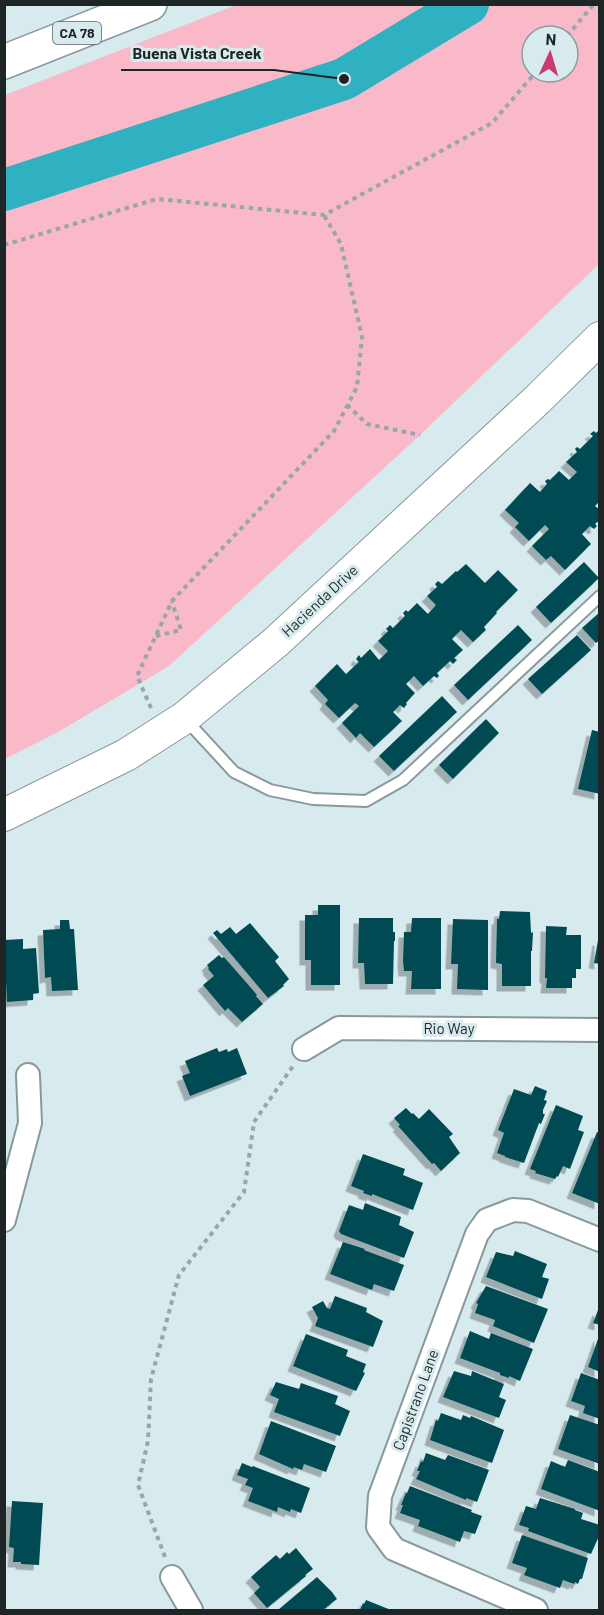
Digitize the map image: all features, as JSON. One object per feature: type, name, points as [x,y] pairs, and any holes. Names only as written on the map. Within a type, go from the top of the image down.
[{"type":"highway","name":"CA 78","points":[[4,62],[150,4]]},
{"type":"main road","name":"Hacienda Drive","points":[[4,815],[126,754],[173,725],[276,642],[537,400],[600,338]]},
{"type":"street","name":"Rio Way","points":[[304,1049],[339,1028],[600,1030]]},
{"type":"street","points":[[4,1220],[30,1123],[28,1075]]},
{"type":"street","name":"Capistrano Lane","points":[[536,1611],[394,1549],[378,1527],[380,1496],[477,1234],[488,1220],[513,1210],[528,1211],[600,1240]]},
{"type":"street","points":[[172,1577],[192,1611]]},
{"type":"lane","points":[[173,725],[234,772],[270,790],[313,799],[366,801],[403,780],[600,596]]},
{"type":"path","points":[[577,24],[594,4]]},
{"type":"path","points":[[4,245],[157,199],[324,215],[492,123],[526,84]]},
{"type":"path","points":[[173,725],[137,675],[172,601],[334,431],[357,387],[362,337],[341,244],[324,215]]},
{"type":"path","points":[[347,405],[368,424],[420,435]]},
{"type":"path","points":[[156,636],[181,630],[172,601]]},
{"type":"path","points":[[172,1577],[138,1485],[148,1442],[151,1379],[179,1275],[244,1192],[254,1122],[304,1049]]},
{"type":"shaded area","points":[[236,5],[599,5],[599,264],[420,435],[169,666],[60,731],[5,759],[5,95]]},
{"type":"building","points":[[600,429],[600,501],[595,506],[600,510],[600,520],[595,524],[597,526],[594,529],[590,526],[582,534],[591,544],[565,570],[551,556],[546,560],[532,546],[549,529],[545,525],[529,541],[515,527],[519,523],[505,510],[530,483],[540,492],[547,484],[545,481],[550,480],[559,471],[569,480],[577,472],[566,462],[577,452],[575,449],[577,447],[580,449],[593,436],[590,434]]},
{"type":"building","points":[[584,562],[599,578],[551,623],[536,607]]},
{"type":"building","points":[[466,564],[485,583],[498,570],[518,590],[496,612],[484,627],[486,630],[473,642],[461,630],[452,639],[463,650],[454,658],[457,660],[453,664],[450,661],[437,673],[439,676],[437,678],[434,676],[423,686],[414,676],[406,684],[415,693],[404,708],[400,705],[393,712],[402,721],[374,747],[360,733],[356,738],[342,723],[359,706],[355,703],[339,718],[325,704],[328,700],[315,686],[337,664],[346,674],[359,662],[356,659],[359,655],[361,658],[370,649],[379,660],[388,651],[378,641],[388,631],[386,629],[390,625],[393,628],[405,616],[403,613],[406,610],[408,612],[417,603],[428,614],[436,605],[427,596],[437,587],[435,584],[438,581],[442,584]]},
{"type":"building","points":[[600,612],[600,640],[596,643],[582,628]]},
{"type":"building","points":[[518,625],[532,640],[468,700],[454,685]]},
{"type":"building","points":[[577,635],[591,650],[542,694],[528,679]]},
{"type":"building","points":[[442,696],[457,712],[394,771],[379,756]]},
{"type":"building","points":[[486,719],[499,733],[453,779],[439,765]]},
{"type":"building","points":[[592,730],[600,732],[600,794],[578,789]]},
{"type":"building","points":[[318,905],[340,905],[340,985],[311,985],[311,960],[305,960],[305,915],[318,915]]},
{"type":"building","points":[[500,911],[530,912],[531,933],[533,932],[531,986],[502,986],[502,964],[496,963],[497,919],[499,919]]},
{"type":"building","points":[[359,918],[393,918],[395,941],[393,984],[365,984],[364,963],[358,963]]},
{"type":"building","points":[[412,918],[441,918],[441,989],[411,989],[412,971],[404,971],[403,961],[404,932],[411,932]]},
{"type":"building","points":[[453,919],[488,920],[488,990],[457,989],[458,964],[451,964]]},
{"type":"building","points":[[60,920],[69,920],[70,929],[74,929],[78,990],[52,991],[51,977],[45,978],[43,930],[60,929]]},
{"type":"building","points":[[250,923],[279,957],[275,961],[289,979],[284,986],[268,998],[213,933],[217,930],[221,934],[230,927],[236,934]]},
{"type":"building","points":[[546,926],[567,927],[566,935],[581,935],[581,969],[576,969],[576,978],[572,978],[572,988],[546,988]]},
{"type":"building","points":[[23,939],[23,949],[36,948],[39,993],[33,994],[33,1000],[7,1002],[4,940]]},
{"type":"building","points":[[598,940],[600,940],[600,964],[594,963]]},
{"type":"building","points":[[219,955],[224,957],[263,1004],[242,1022],[228,1008],[225,1011],[203,985],[214,976],[207,965]]},
{"type":"building","points":[[217,1048],[219,1052],[227,1049],[228,1052],[237,1048],[247,1074],[190,1096],[182,1076],[190,1073],[185,1061]]},
{"type":"building","points":[[535,1086],[547,1091],[544,1100],[547,1101],[543,1110],[545,1114],[541,1124],[539,1123],[524,1163],[497,1153],[504,1133],[498,1130],[514,1089],[531,1095]]},
{"type":"building","points":[[556,1105],[583,1116],[578,1130],[584,1132],[570,1169],[563,1166],[555,1179],[535,1173],[536,1171],[530,1169]]},
{"type":"building","points":[[406,1108],[419,1119],[429,1109],[453,1134],[449,1137],[460,1153],[441,1171],[398,1126],[400,1125],[394,1118]]},
{"type":"building","points":[[597,1132],[600,1133],[600,1204],[572,1193]]},
{"type":"building","points":[[363,1154],[405,1169],[403,1175],[423,1183],[413,1210],[372,1194],[372,1196],[363,1193],[364,1191],[351,1186]]},
{"type":"building","points":[[365,1203],[401,1217],[399,1225],[414,1232],[404,1258],[341,1234],[339,1231],[349,1205],[363,1210]]},
{"type":"building","points":[[343,1242],[404,1265],[394,1291],[374,1284],[372,1290],[330,1274]]},
{"type":"building","points":[[515,1251],[547,1264],[542,1277],[549,1279],[542,1299],[486,1277],[496,1252],[513,1256]]},
{"type":"building","points":[[486,1286],[548,1309],[534,1343],[493,1326],[495,1320],[475,1313],[478,1304],[476,1303]]},
{"type":"building","points":[[335,1296],[367,1308],[366,1312],[383,1321],[373,1347],[315,1326],[318,1318],[312,1307],[323,1301],[330,1309]]},
{"type":"building","points":[[598,1310],[600,1311],[600,1325],[593,1323]]},
{"type":"building","points":[[470,1331],[489,1339],[491,1333],[533,1349],[520,1381],[460,1358]]},
{"type":"building","points":[[306,1334],[348,1350],[346,1356],[366,1364],[363,1372],[365,1373],[356,1391],[293,1366]]},
{"type":"building","points":[[600,1336],[600,1372],[588,1367]]},
{"type":"building","points":[[454,1371],[471,1376],[472,1371],[504,1384],[499,1397],[506,1400],[499,1418],[443,1397]]},
{"type":"building","points":[[581,1373],[600,1380],[600,1419],[583,1413],[585,1406],[571,1401]]},
{"type":"building","points":[[276,1382],[299,1389],[301,1383],[338,1396],[335,1404],[350,1411],[340,1436],[274,1412],[279,1399],[270,1395]]},
{"type":"building","points":[[441,1413],[461,1420],[463,1415],[470,1418],[471,1416],[504,1430],[492,1463],[430,1440],[436,1420],[438,1421]]},
{"type":"building","points":[[570,1415],[600,1425],[600,1464],[558,1449]]},
{"type":"building","points":[[271,1421],[336,1446],[326,1472],[304,1464],[302,1470],[294,1467],[293,1469],[259,1454]]},
{"type":"building","points":[[426,1453],[445,1460],[448,1455],[489,1470],[477,1502],[466,1498],[466,1500],[416,1479],[420,1471],[417,1471]]},
{"type":"building","points":[[568,1460],[600,1472],[600,1511],[541,1489],[551,1461],[565,1467]]},
{"type":"building","points":[[242,1463],[310,1488],[301,1513],[291,1509],[290,1512],[278,1507],[277,1512],[248,1501],[253,1488],[245,1485],[248,1479],[237,1475]]},
{"type":"building","points":[[410,1486],[482,1516],[475,1534],[464,1531],[460,1542],[418,1526],[420,1520],[400,1513],[403,1505],[401,1505]]},
{"type":"building","points":[[540,1498],[575,1509],[583,1513],[581,1519],[600,1525],[598,1533],[600,1534],[591,1554],[528,1531],[529,1528],[519,1525],[526,1506],[536,1509]]},
{"type":"building","points":[[12,1501],[43,1503],[39,1565],[13,1562],[14,1548],[9,1547]]},
{"type":"building","points":[[522,1535],[588,1558],[582,1579],[578,1584],[563,1580],[560,1588],[524,1575],[527,1568],[512,1563]]},
{"type":"building","points":[[296,1548],[313,1569],[267,1608],[254,1593],[260,1587],[251,1577],[276,1555],[280,1559],[287,1552],[289,1554]]},
{"type":"building","points":[[317,1577],[337,1599],[323,1610],[278,1610]]},
{"type":"building","points":[[366,1600],[391,1610],[360,1610]]},
{"type":"waterway","points":[[4,190],[344,79],[468,4]]},
{"type":"place","name":"Buena Vista Creek","points":[[344,79]]}]
